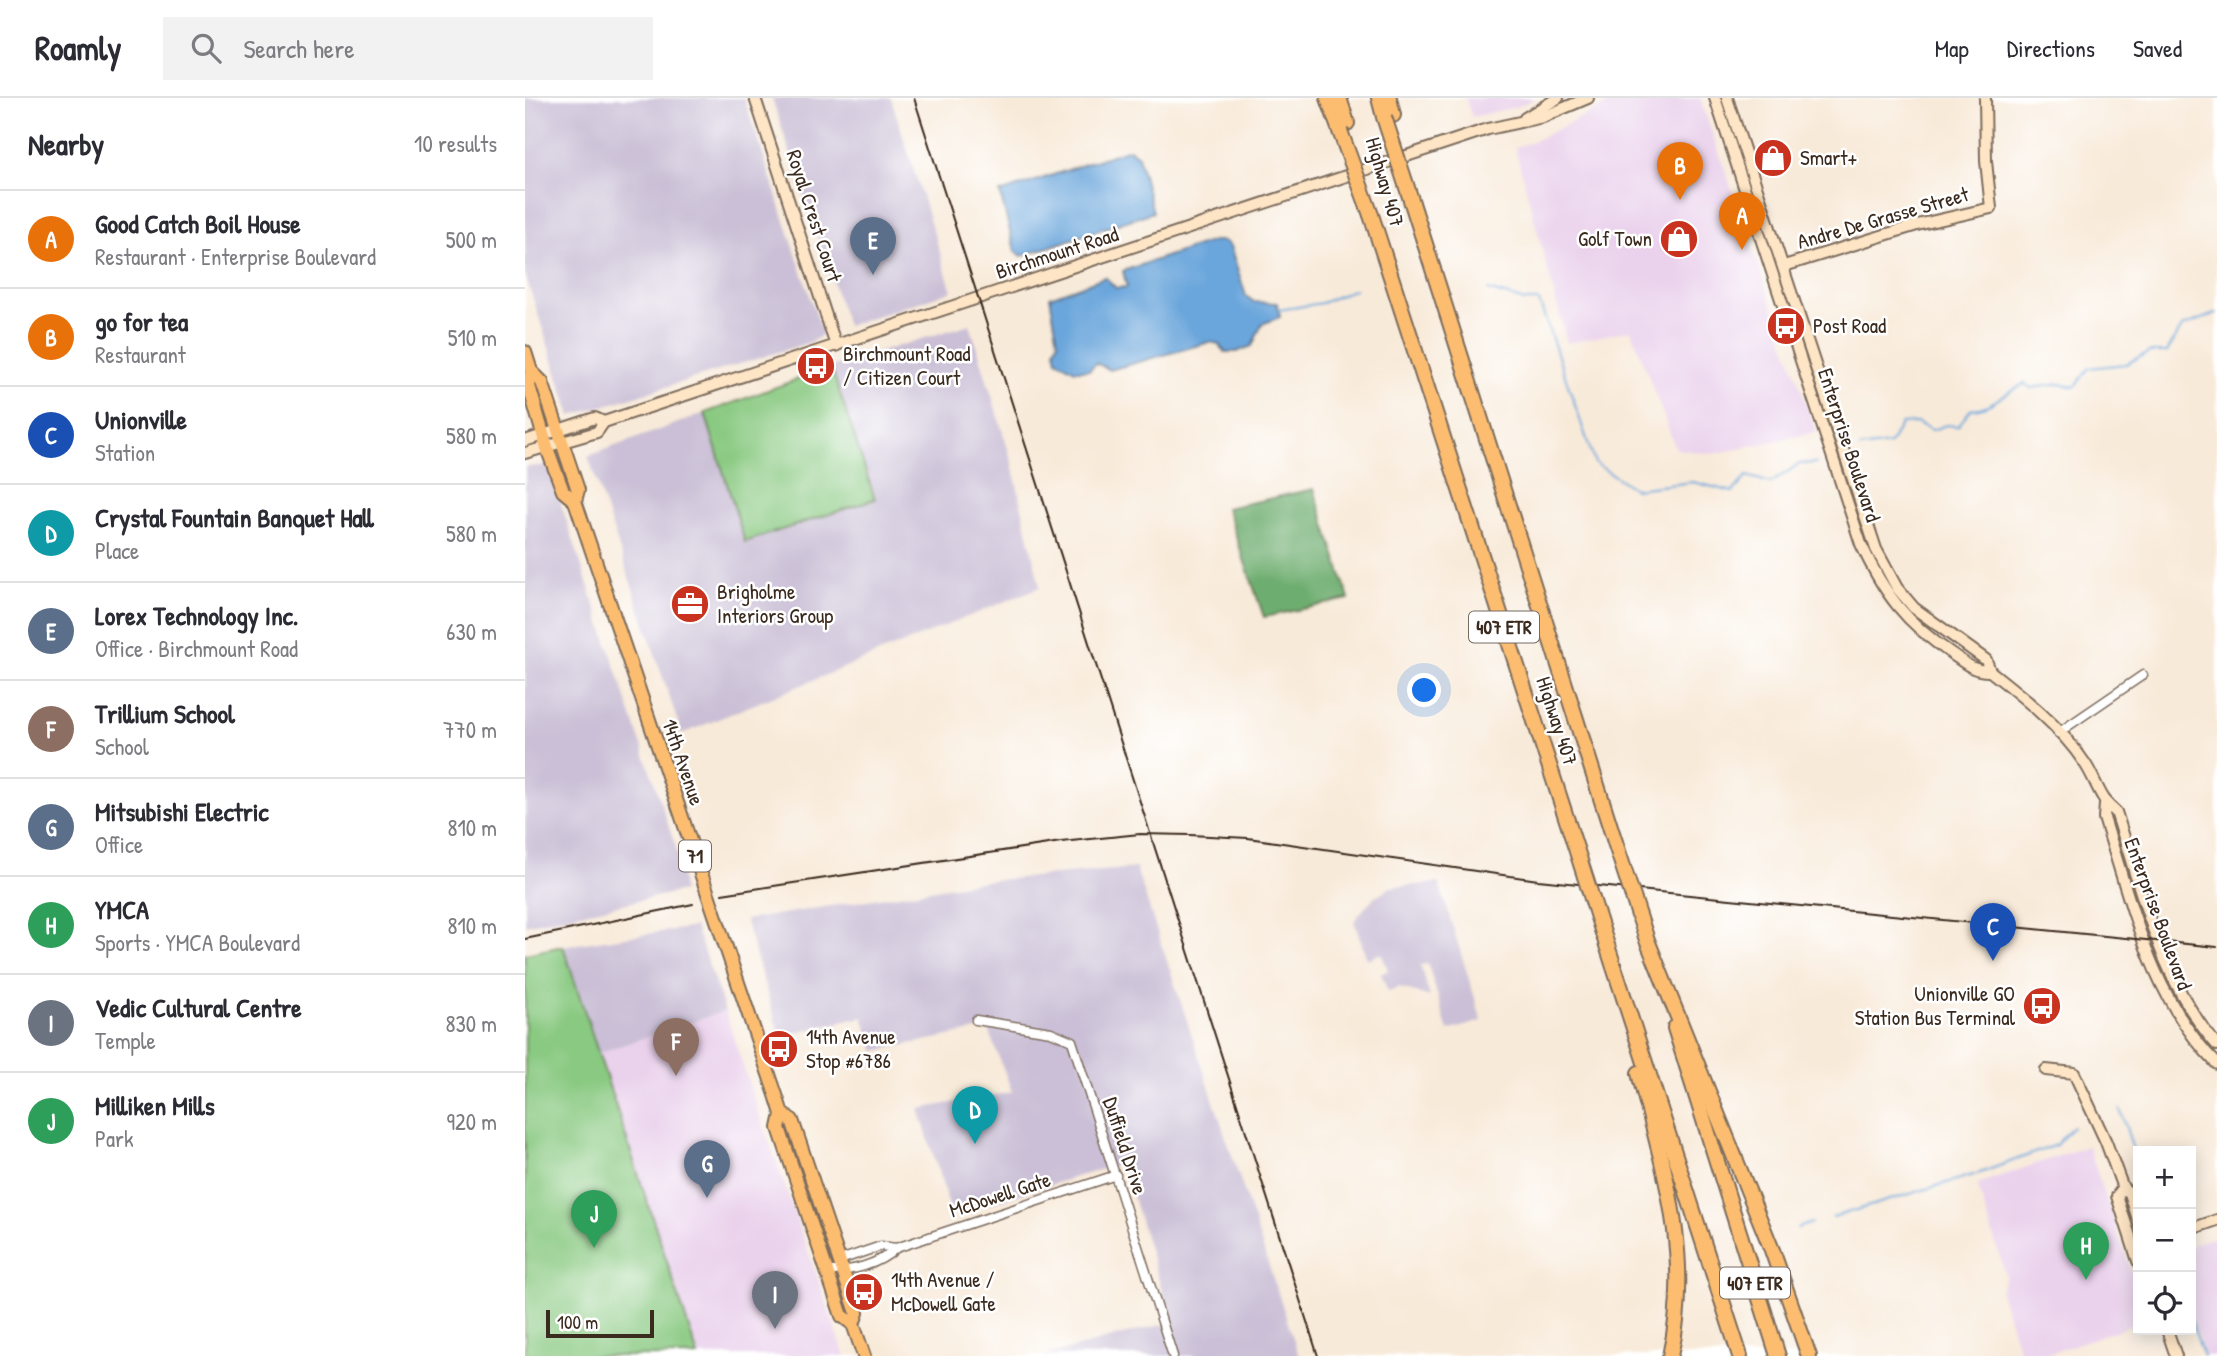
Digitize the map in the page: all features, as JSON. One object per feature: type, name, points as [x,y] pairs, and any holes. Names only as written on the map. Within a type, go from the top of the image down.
[{"type":"highway","points":[[1328,98],[1344,130]]},
{"type":"highway","name":"Highway 407","points":[[1339,98],[1344,130],[1371,215],[1740,1356]]},
{"type":"highway","name":"Highway 407","points":[[1379,98],[1389,116],[1412,203],[1778,1356]]},
{"type":"highway","points":[[1389,98],[1389,116]]},
{"type":"highway","points":[[1603,933],[1674,1221],[1681,1289],[1670,1356]]},
{"type":"highway","points":[[1647,940],[1767,1237],[1809,1356]]},
{"type":"main road","name":"Royal Crest Court","points":[[755,98],[836,346]]},
{"type":"main road","name":"Birchmount Road","points":[[1523,120],[1558,98]]},
{"type":"main road","name":"Birchmount Road","points":[[525,441],[562,444],[597,432],[604,422],[1523,120],[1543,117],[1588,98]]},
{"type":"main road","name":"Enterprise Boulevard","points":[[1715,98],[1861,544],[1874,574],[1893,603],[1924,635],[1977,672],[1990,671]]},
{"type":"main road","name":"Enterprise Boulevard","points":[[1727,98],[1876,549],[1898,588],[1915,608],[1986,660],[1990,671],[2058,733],[2084,762],[2105,804],[2116,812],[2172,977],[2195,1017],[2217,1045]]},
{"type":"main road","name":"Andre De Grasse Street","points":[[1784,266],[1917,225],[1991,208],[1986,161],[1985,98]]},
{"type":"main road","name":"14th Avenue","points":[[525,352],[531,371],[529,386],[545,442],[562,491],[575,501]]},
{"type":"main road","name":"14th Avenue","points":[[531,371],[542,382],[577,491],[575,501],[782,1114],[779,1128],[842,1316],[853,1324],[864,1356]]},
{"type":"main road","name":"Birchmount Road","points":[[525,453],[545,442],[557,431],[595,418],[604,422]]},
{"type":"main road","name":"Enterprise Boulevard","points":[[2105,804],[2104,818],[2154,972],[2181,1021],[2217,1064]]},
{"type":"main road","points":[[2046,1070],[2074,1073],[2106,1142],[2123,1188],[2130,1193],[2135,1209]]},
{"type":"main road","name":"14th Avenue","points":[[782,1114],[792,1120],[842,1266],[857,1313],[853,1324]]},
{"type":"main road","points":[[2123,1188],[2117,1196],[2133,1239]]},
{"type":"main road","points":[[2196,1227],[2217,1220]]},
{"type":"main road","points":[[2169,1335],[2176,1356]]},
{"type":"street","points":[[1772,270],[1784,266]]},
{"type":"street","points":[[2058,733],[2143,675]]},
{"type":"street","name":"Duffield Drive","points":[[976,1020],[1051,1032],[1072,1041],[1173,1356]]},
{"type":"street","name":"McDowell Gate","points":[[827,1271],[881,1247],[896,1248],[1116,1175]]},
{"type":"shaded area","points":[[525,98],[744,98],[823,335],[811,342],[571,416],[525,274]]},
{"type":"shaded area","points":[[772,98],[891,98],[952,291],[847,326]]},
{"type":"shaded area","points":[[1465,98],[1536,98],[1516,107],[1472,117]]},
{"type":"shaded area","points":[[1620,98],[1700,98],[1816,432],[1713,454],[1676,449],[1631,330],[1567,343],[1515,147],[1530,143]]},
{"type":"shaded area","points":[[970,324],[1011,459],[1040,587],[682,734],[588,456],[705,413],[745,542],[874,500],[831,367]]},
{"type":"shaded area","points":[[548,465],[680,860],[683,891],[525,925],[525,467]]},
{"type":"shaded area","points":[[1136,868],[1299,1356],[1044,1356],[1172,1322],[1122,1163],[952,1215],[919,1109],[1012,1092],[988,1028],[875,1051],[863,1017],[780,1036],[745,920],[984,881]]},
{"type":"shaded area","points":[[1439,883],[1482,1021],[1448,1031],[1428,964],[1420,965],[1430,997],[1399,987],[1388,991],[1381,974],[1388,970],[1381,953],[1367,959],[1354,921],[1374,897],[1391,887]]},
{"type":"shaded area","points":[[695,927],[725,1011],[598,1053],[563,946]]},
{"type":"shaded area","points":[[725,1011],[845,1356],[698,1356],[598,1053]]},
{"type":"shaded area","points":[[2088,1146],[2133,1277],[2133,1325],[2042,1356],[2021,1356],[2000,1292],[2006,1276],[1977,1184]]},
{"type":"shaded area","points":[[2217,1236],[2217,1356],[2205,1356],[2196,1328],[2196,1243]]},
{"type":"green space","points":[[831,367],[875,499],[745,542],[705,413]]},
{"type":"green space","points":[[1314,489],[1349,599],[1264,617],[1226,508]]},
{"type":"green space","points":[[563,946],[698,1356],[525,1356],[525,954]]},
{"type":"water","points":[[1129,149],[1138,156],[1153,212],[1022,256],[1015,251],[1000,193]]},
{"type":"water","points":[[1213,241],[1224,241],[1230,246],[1246,296],[1254,302],[1277,303],[1280,317],[1262,324],[1252,346],[1237,352],[1225,352],[1219,344],[1210,342],[1110,370],[1096,363],[1089,370],[1075,370],[1057,360],[1055,349],[1058,342],[1050,297],[1105,277],[1116,288],[1127,287],[1123,271]]},
{"type":"waterway","points":[[1279,310],[1322,303],[1355,289]]},
{"type":"waterway","points":[[1488,290],[1525,301],[1539,301],[1595,463],[1634,489],[1693,482],[1733,492],[1747,476],[1771,483],[1799,464],[1816,463]]},
{"type":"waterway","points":[[1860,448],[1890,444],[1901,424],[1917,423],[1932,430],[1946,425],[1958,426],[1971,409],[1986,406],[2025,384],[2031,388],[2061,384],[2075,387],[2089,368],[2126,364],[2149,352],[2167,352],[2182,327],[2217,313]]},
{"type":"waterway","points":[[2120,1109],[2133,1149]]},
{"type":"waterway","points":[[1833,1217],[1980,1173],[2056,1145],[2073,1126]]},
{"type":"waterway","points":[[1797,1228],[1812,1223]]},
{"type":"waterway","points":[[2196,1334],[2203,1356]]},
{"type":"railway","points":[[914,98],[1318,1356]]},
{"type":"railway","points":[[722,894],[1061,842],[1140,834],[1190,835],[1248,838],[1538,880],[2217,947]]},
{"type":"railway","points":[[525,939],[693,904]]},
{"type":"place","name":"Smart+","points":[[1773,158]]},
{"type":"place","name":"go for tea","points":[[1680,200]]},
{"type":"place","name":"Golf Town","points":[[1679,239]]},
{"type":"place","name":"Good Catch Boil House","points":[[1742,250]]},
{"type":"place","name":"Lorex Technology Inc.","points":[[873,275]]},
{"type":"place","name":"Post Road","points":[[1786,326]]},
{"type":"place","name":"Birchmount Road / Citizen Court","points":[[816,366]]},
{"type":"place","name":"Brigholme Interiors Group","points":[[690,604]]},
{"type":"place","name":"Unionville","points":[[1993,961]]},
{"type":"place","name":"Unionville GO Station Bus Terminal","points":[[2042,1006]]},
{"type":"place","name":"14th Avenue Stop #6786","points":[[779,1049]]},
{"type":"place","name":"Trillium School","points":[[676,1076]]},
{"type":"place","name":"Crystal Fountain Banquet Hall","points":[[975,1144]]},
{"type":"place","name":"Mitsubishi Electric","points":[[707,1198]]},
{"type":"place","name":"Milliken Mills","points":[[594,1248]]},
{"type":"place","name":"YMCA","points":[[2086,1280]]},
{"type":"place","name":"14th Avenue / McDowell Gate","points":[[864,1292]]},
{"type":"place","name":"Vedic Cultural Centre","points":[[775,1329]]}]
